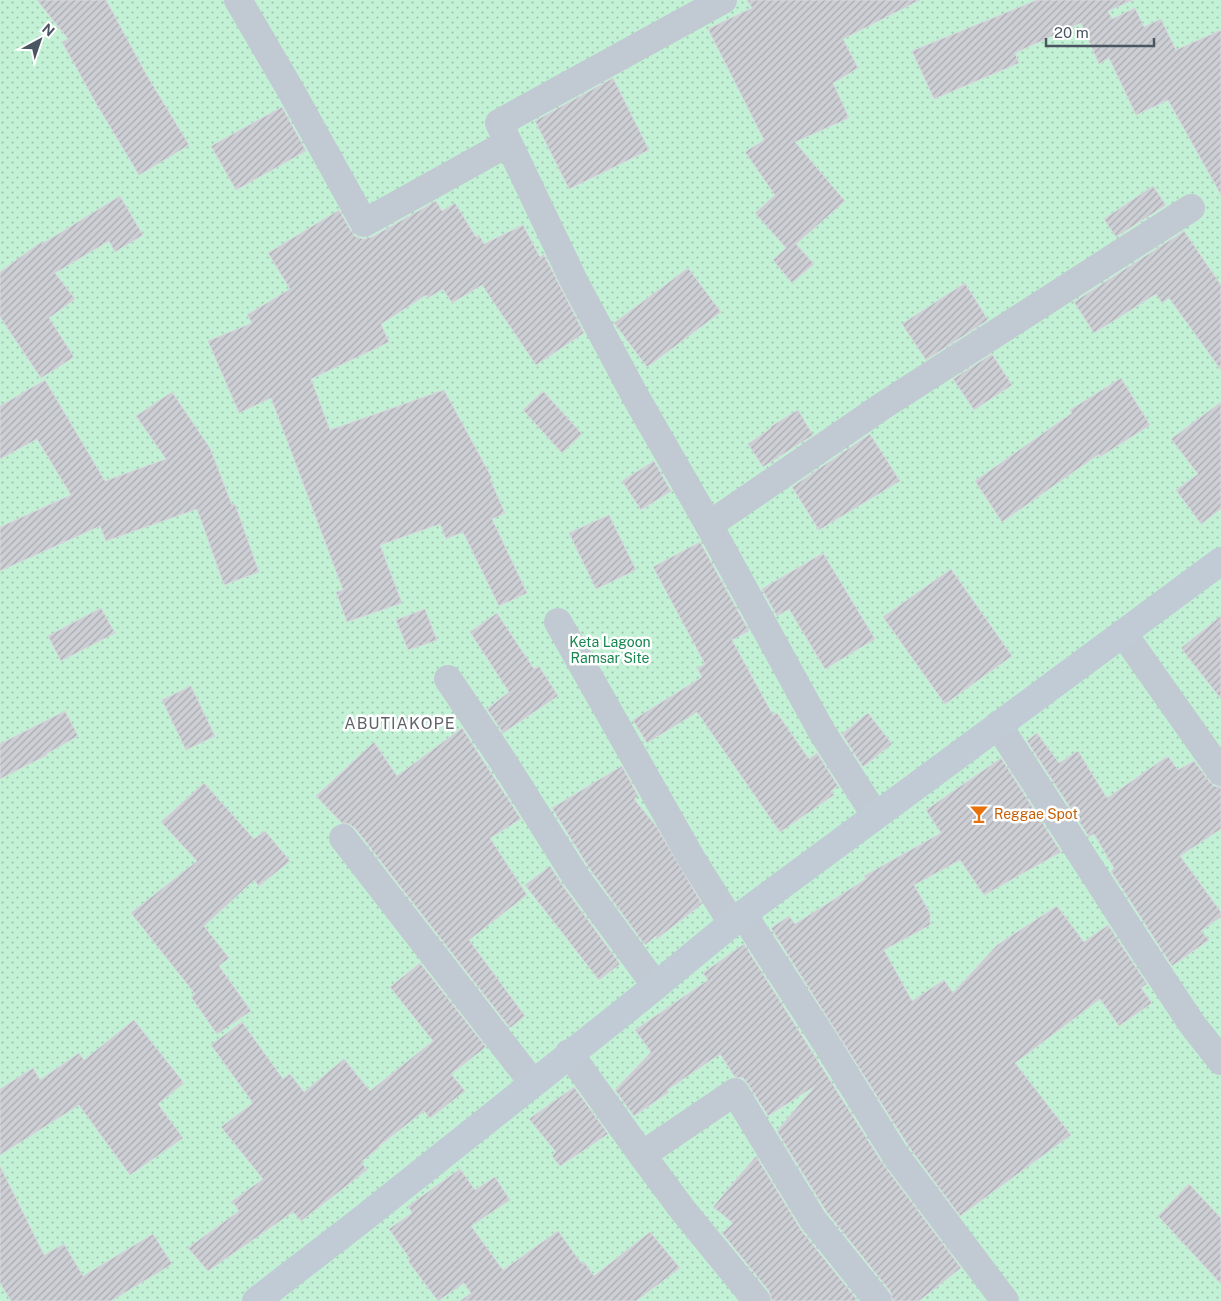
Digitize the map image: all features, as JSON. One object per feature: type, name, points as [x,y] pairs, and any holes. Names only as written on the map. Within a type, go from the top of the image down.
[{"type":"main road","points":[[256,1301],[656,986],[738,918],[1221,561]]},
{"type":"street","points":[[238,0],[364,222],[508,143]]},
{"type":"street","points":[[723,0],[499,123],[574,281],[634,394],[709,525],[822,732],[875,815]]},
{"type":"street","points":[[709,525],[884,405],[1191,208]]},
{"type":"street","points":[[558,622],[688,853],[738,918],[826,1044],[896,1156],[1005,1301]]},
{"type":"street","points":[[1124,633],[1221,772]]},
{"type":"street","points":[[448,679],[501,758],[576,877],[656,986]]},
{"type":"street","points":[[998,725],[1192,1024],[1221,1061]]},
{"type":"street","points":[[343,838],[532,1083]]},
{"type":"street","points":[[570,1054],[682,1209],[757,1301]]},
{"type":"street","points":[[642,1156],[735,1092],[814,1220],[878,1301]]},
{"type":"green space","name":"Keta Lagoon Ramsar Site","points":[[0,0],[1221,0],[1221,1301],[0,1301]]},
{"type":"building","points":[[37,0],[106,0],[146,74],[189,145],[139,175],[62,42],[68,39]]},
{"type":"building","points":[[747,0],[920,0],[843,39],[858,68],[833,83],[849,118],[795,142],[845,201],[796,244],[814,264],[792,283],[773,260],[786,248],[755,213],[775,195],[745,152],[764,140],[708,29],[752,8]]},
{"type":"building","points":[[1037,0],[1133,0],[1108,11],[1112,19],[1135,8],[1144,27],[1161,19],[1176,50],[1221,30],[1221,195],[1168,100],[1136,115],[1109,58],[1099,64],[1081,23],[1015,53],[1019,63],[934,99],[912,51]]},
{"type":"building","points":[[613,78],[649,150],[569,189],[535,121]]},
{"type":"building","points":[[282,107],[306,151],[236,190],[211,146]]},
{"type":"building","points":[[1153,186],[1166,205],[1116,237],[1104,219]]},
{"type":"building","points":[[120,196],[143,235],[115,252],[109,241],[55,273],[75,299],[49,318],[74,357],[41,378],[0,317],[0,272],[41,242],[42,244]]},
{"type":"building","points":[[436,201],[442,211],[455,203],[476,237],[479,235],[484,244],[523,225],[540,257],[544,254],[584,333],[536,365],[482,285],[452,303],[443,289],[428,298],[426,295],[381,324],[389,342],[311,379],[330,430],[444,390],[492,478],[490,479],[505,513],[492,519],[527,593],[499,606],[463,532],[446,539],[440,524],[380,545],[402,603],[347,622],[336,592],[343,590],[271,398],[239,413],[208,341],[252,323],[247,315],[290,289],[268,253],[339,210],[356,237],[364,239],[372,237]]},
{"type":"building","points":[[1184,231],[1221,285],[1221,370],[1169,298],[1162,303],[1156,294],[1094,333],[1074,302]]},
{"type":"building","points":[[688,268],[721,312],[647,367],[614,323]]},
{"type":"building","points":[[965,283],[988,320],[926,360],[902,324]]},
{"type":"building","points":[[992,354],[1012,385],[974,410],[953,379]]},
{"type":"building","points":[[1121,378],[1150,425],[1100,457],[1099,454],[1002,522],[975,481],[1072,413],[1070,410]]},
{"type":"building","points":[[45,380],[105,481],[166,459],[136,416],[172,392],[210,448],[232,505],[235,504],[259,572],[224,585],[197,509],[106,541],[100,526],[0,571],[0,527],[71,495],[37,439],[0,459],[0,406]]},
{"type":"building","points":[[543,391],[582,434],[562,453],[523,410]]},
{"type":"building","points":[[1221,402],[1221,509],[1201,524],[1176,490],[1198,474],[1171,439]]},
{"type":"building","points":[[798,410],[813,435],[763,467],[748,444],[770,427]]},
{"type":"building","points":[[870,434],[900,481],[819,530],[792,487]]},
{"type":"building","points":[[654,461],[671,491],[641,510],[622,481]]},
{"type":"building","points":[[609,515],[636,570],[596,589],[569,533]]},
{"type":"building","points":[[700,542],[749,631],[732,640],[773,715],[777,713],[809,759],[817,753],[838,786],[831,791],[834,795],[780,832],[697,712],[647,743],[633,720],[702,677],[697,668],[705,664],[653,567]]},
{"type":"building","points":[[823,553],[875,639],[825,669],[789,609],[777,616],[762,589]]},
{"type":"building","points":[[951,569],[1012,656],[945,704],[883,617]]},
{"type":"building","points":[[101,608],[115,633],[61,661],[48,636]]},
{"type":"building","points":[[425,609],[437,640],[408,650],[396,620]]},
{"type":"building","points":[[497,613],[534,669],[539,666],[558,696],[503,733],[487,709],[509,692],[470,632]]},
{"type":"building","points":[[1221,616],[1221,699],[1181,648]]},
{"type":"building","points":[[191,686],[215,736],[186,750],[162,700]]},
{"type":"building","points":[[65,711],[78,736],[47,755],[0,779],[0,744]]},
{"type":"building","points":[[868,713],[892,744],[863,767],[842,734]]},
{"type":"building","points":[[462,728],[521,819],[490,838],[527,895],[469,940],[525,1016],[510,1028],[355,828],[349,824],[342,823],[316,796],[374,742],[397,776]]},
{"type":"building","points":[[1037,733],[1059,763],[1078,751],[1107,798],[1168,756],[1178,770],[1194,761],[1214,786],[1221,787],[1221,829],[1180,856],[1221,912],[1221,917],[1201,931],[1209,940],[1172,966],[1111,871],[1114,868],[1094,834],[1089,837],[1027,741]]},
{"type":"building","points":[[1001,758],[1061,852],[984,895],[960,860],[914,885],[930,913],[930,925],[884,950],[912,1001],[944,980],[953,993],[997,945],[1057,906],[1084,942],[1108,925],[1147,984],[1141,988],[1152,1003],[1119,1026],[1100,999],[1015,1063],[1071,1135],[960,1216],[909,1147],[771,928],[789,916],[795,924],[866,879],[864,876],[941,833],[926,810]]},
{"type":"building","points":[[622,766],[638,796],[634,799],[656,826],[702,904],[658,938],[656,936],[645,945],[589,868],[552,808]]},
{"type":"building","points":[[204,783],[254,839],[265,831],[290,861],[259,886],[254,880],[204,926],[229,958],[219,966],[251,1011],[217,1034],[191,997],[195,994],[131,913],[197,861],[161,822]]},
{"type":"building","points":[[550,866],[620,964],[599,980],[525,885]]},
{"type":"building","points":[[744,944],[883,1164],[961,1268],[919,1301],[893,1301],[890,1291],[826,1211],[777,1131],[815,1086],[768,1116],[748,1084],[743,1078],[735,1077],[720,1054],[667,1090],[669,1092],[634,1116],[615,1090],[651,1052],[635,1030],[708,980],[703,973]]},
{"type":"building","points":[[420,963],[486,1047],[451,1074],[465,1091],[430,1118],[424,1111],[379,1146],[361,1162],[367,1170],[301,1221],[293,1212],[208,1271],[188,1248],[239,1211],[232,1201],[263,1179],[221,1127],[253,1103],[211,1045],[242,1022],[283,1079],[290,1074],[304,1092],[344,1059],[370,1091],[433,1041],[390,987]]},
{"type":"building","points":[[134,1020],[184,1083],[158,1104],[183,1138],[130,1175],[79,1105],[0,1155],[0,1089],[33,1068],[40,1080],[79,1053],[84,1060]]},
{"type":"building","points":[[574,1087],[608,1134],[560,1166],[552,1156],[556,1152],[529,1119]]},
{"type":"building","points":[[756,1156],[801,1230],[858,1301],[772,1301],[769,1291],[722,1233],[733,1223],[713,1207]]},
{"type":"building","points":[[0,1166],[44,1255],[64,1244],[83,1276],[153,1234],[172,1264],[111,1301],[11,1301],[0,1283]]},
{"type":"building","points":[[460,1169],[475,1190],[495,1177],[510,1200],[471,1226],[503,1270],[558,1231],[582,1264],[584,1262],[594,1276],[650,1232],[680,1268],[636,1301],[460,1301],[471,1293],[464,1283],[438,1301],[408,1261],[410,1259],[389,1229],[412,1213],[408,1206]]},
{"type":"building","points":[[1189,1184],[1221,1218],[1221,1284],[1158,1216]]},
{"type":"place","name":"Reggae Spot","points":[[979,814]]},
{"type":"district","name":"ABUTIAKOPE","points":[[400,723]]}]
